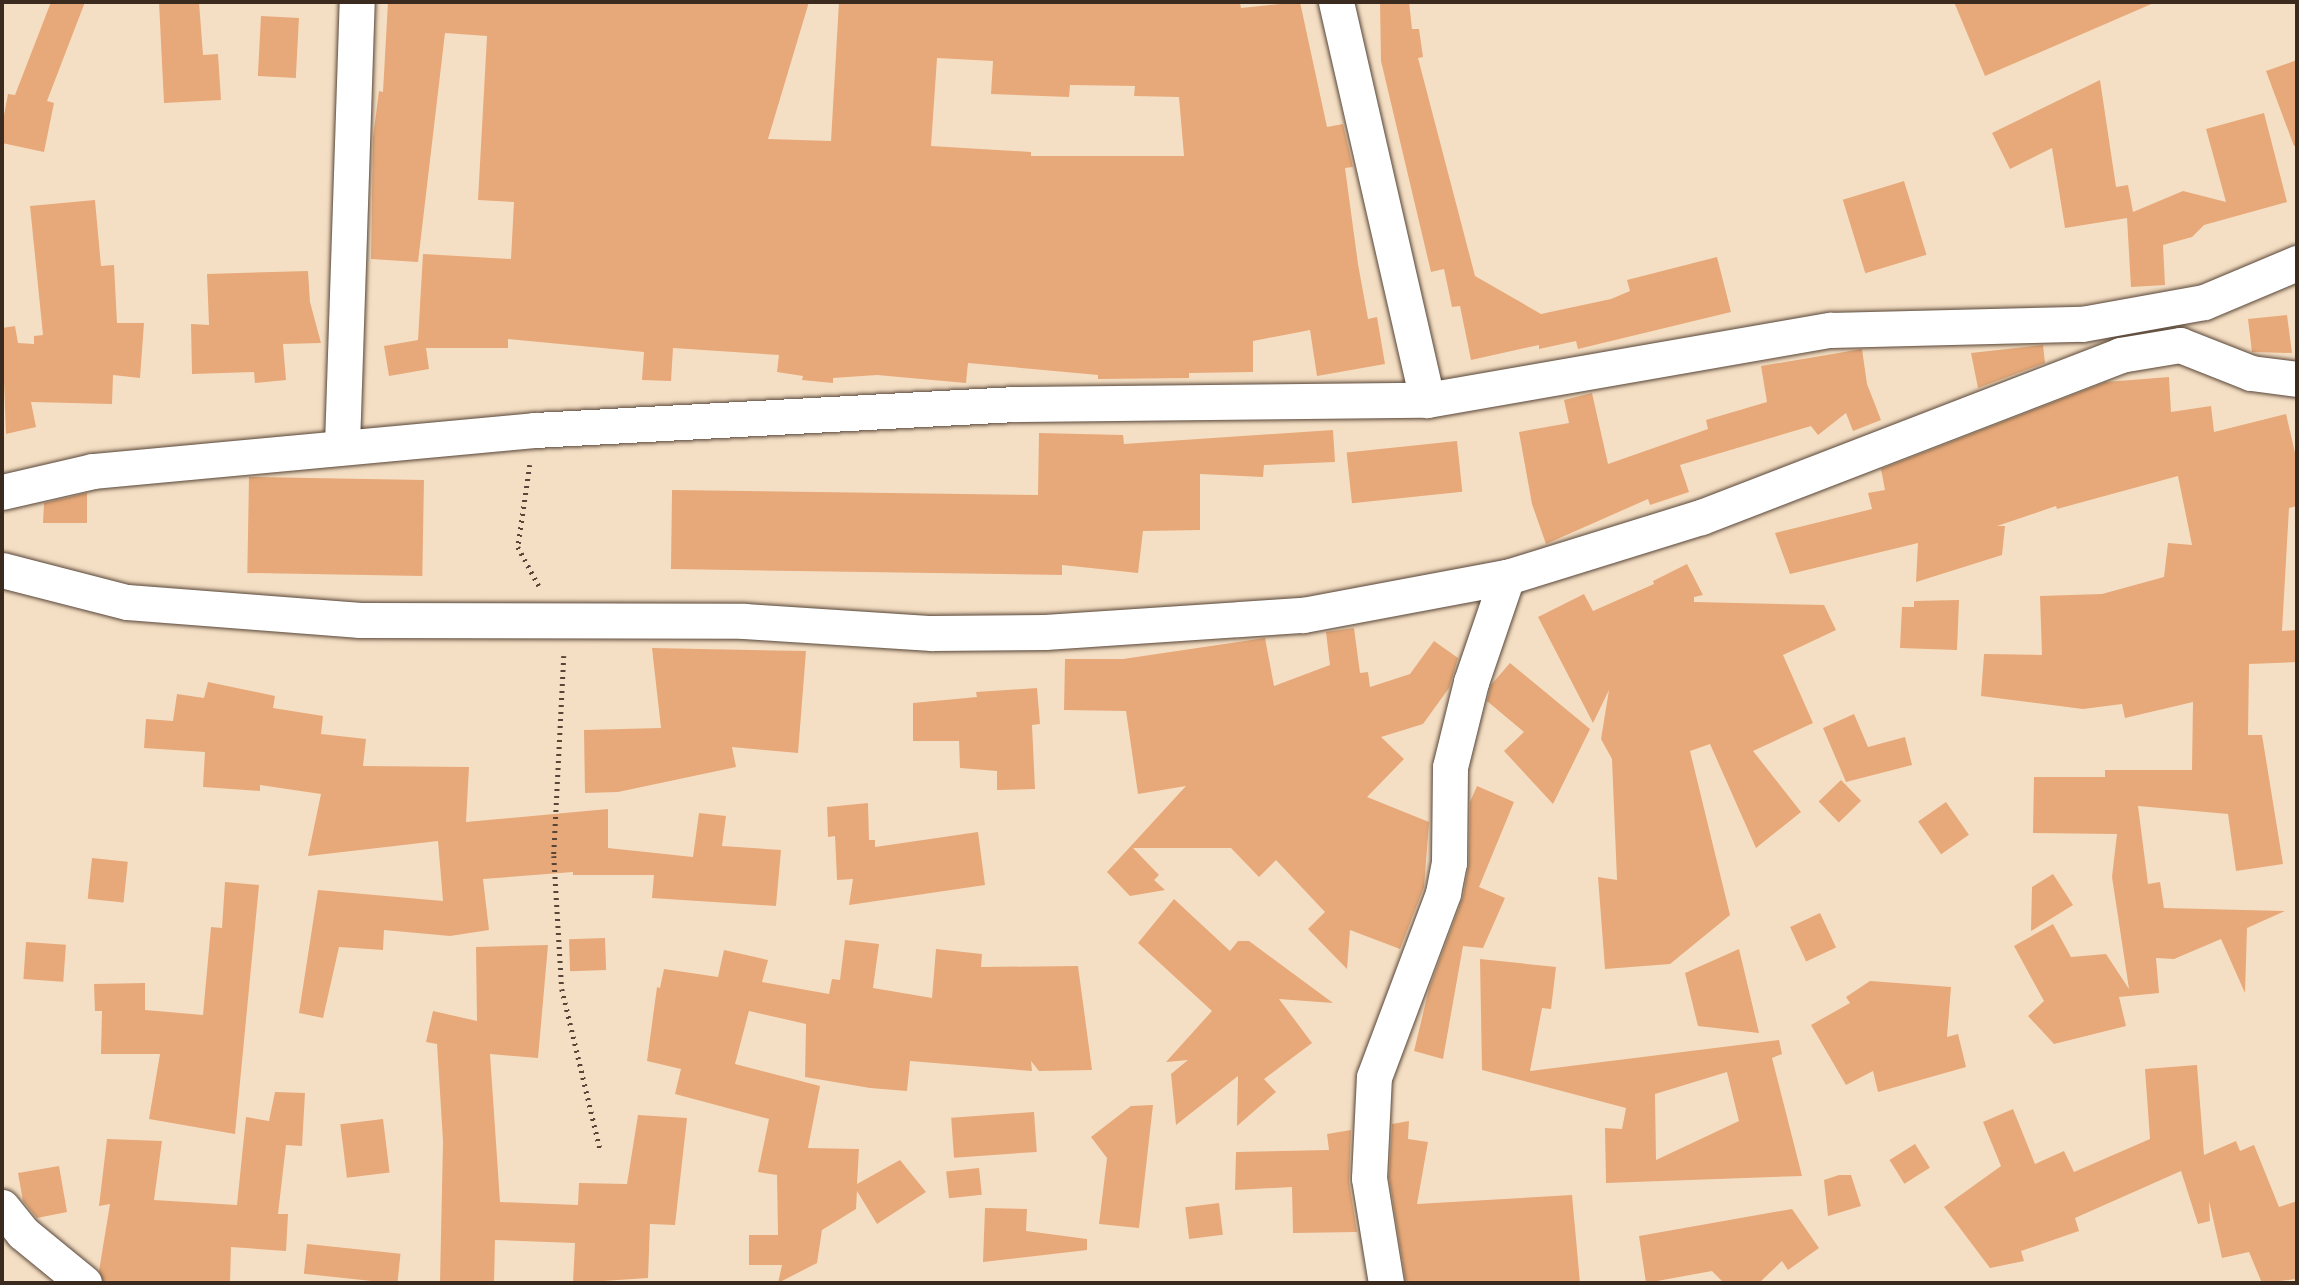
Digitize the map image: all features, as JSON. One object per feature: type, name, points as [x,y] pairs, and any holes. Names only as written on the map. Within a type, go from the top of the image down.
[{"type":"street","points":[[342,445],[357,2]]},
{"type":"street","points":[[1336,2],[1427,400]]},
{"type":"street","points":[[2,492],[93,471],[342,445],[535,430],[1016,404],[1427,400],[1830,330],[2082,324],[2204,302],[2297,263]]},
{"type":"street","points":[[2,570],[127,602],[360,620],[744,621],[932,633],[1045,632],[1303,615],[1507,577],[1701,517],[2120,355],[2180,345],[2251,373],[2297,379]]},
{"type":"street","points":[[1386,1283],[1369,1178],[1374,1077],[1443,893],[1449,863],[1450,767],[1471,682],[1507,577]]},
{"type":"street","points":[[2,1207],[23,1233],[84,1283]]},
{"type":"path","points":[[535,430],[518,547],[528,571],[566,621],[554,856],[561,975],[600,1149]]},
{"type":"building","points":[[51,2],[85,2],[47,101],[54,103],[44,152],[2,143],[2,126],[8,94],[15,95]]},
{"type":"building","points":[[159,2],[199,2],[203,55],[218,54],[221,100],[164,103]]},
{"type":"building","points":[[388,2],[809,2],[768,139],[831,141],[839,2],[1240,2],[1241,8],[1300,2],[1327,127],[1343,124],[1353,167],[1345,168],[1358,264],[1368,319],[1377,317],[1385,364],[1317,376],[1310,330],[1253,341],[1253,372],[1189,373],[1189,378],[1098,379],[1098,375],[968,363],[966,383],[877,375],[833,378],[833,383],[802,380],[803,376],[777,372],[779,355],[673,348],[671,381],[642,380],[644,352],[508,339],[508,348],[426,348],[429,369],[389,376],[384,346],[418,340],[423,254],[511,259],[514,202],[478,200],[487,36],[445,33],[418,262],[371,259],[373,138],[379,91],[383,92]],"holes":[[[937,58],[993,61],[991,94],[1069,97],[1070,85],[1135,86],[1134,96],[1179,97],[1184,156],[1031,156],[1031,152],[931,146]]]},
{"type":"building","points":[[1380,2],[1409,2],[1412,29],[1419,29],[1423,57],[1418,58],[1475,276],[1541,314],[1611,299],[1630,291],[1627,280],[1717,257],[1731,312],[1578,349],[1576,341],[1539,349],[1539,345],[1471,360],[1460,306],[1452,307],[1444,269],[1431,272],[1381,61]]},
{"type":"building","points":[[1954,2],[2156,2],[1985,76]]},
{"type":"building","points":[[261,16],[299,18],[296,78],[258,76]]},
{"type":"building","points":[[2297,60],[2297,145],[2294,146],[2266,71]]},
{"type":"building","points":[[2100,80],[2116,187],[2128,185],[2133,212],[2183,191],[2226,202],[2206,129],[2264,113],[2287,202],[2204,225],[2192,237],[2163,245],[2165,285],[2131,287],[2127,218],[2065,228],[2052,148],[2010,169],[1992,133]]},
{"type":"building","points":[[1904,181],[1927,255],[1865,273],[1843,200]]},
{"type":"building","points":[[95,200],[101,266],[114,265],[117,323],[144,323],[140,378],[113,375],[112,404],[31,402],[36,427],[6,434],[2,328],[15,326],[18,343],[34,344],[34,336],[43,335],[30,206]]},
{"type":"building","points":[[308,271],[310,302],[321,343],[283,344],[286,380],[255,383],[254,372],[192,374],[191,324],[209,325],[207,274]]},
{"type":"building","points":[[2287,315],[2292,353],[2252,352],[2248,319]]},
{"type":"building","points":[[2043,345],[2045,363],[1978,388],[1971,353]]},
{"type":"building","points":[[1862,349],[1867,384],[1881,420],[1853,431],[1846,413],[1818,435],[1811,426],[1680,465],[1689,492],[1650,505],[1648,499],[1546,544],[1532,504],[1519,432],[1569,423],[1564,400],[1592,393],[1608,464],[1708,429],[1706,420],[1767,402],[1761,366]]},
{"type":"building","points":[[2169,377],[2171,412],[2211,406],[2214,432],[2286,414],[2297,461],[2297,506],[2289,508],[2282,631],[2297,630],[2297,662],[2249,664],[2248,735],[2262,735],[2283,864],[2236,871],[2228,814],[2138,806],[2148,884],[2160,882],[2164,908],[2285,911],[2247,928],[2245,993],[2221,939],[2174,959],[2156,958],[2159,993],[2119,997],[2126,1026],[2054,1044],[2028,1016],[2044,1001],[2014,946],[2053,924],[2071,957],[2106,954],[2129,989],[2112,877],[2117,834],[2033,833],[2034,777],[2105,777],[2105,770],[2192,770],[2193,702],[2125,718],[2122,704],[2083,709],[1981,696],[1984,654],[2042,655],[2040,596],[2102,594],[2164,577],[2168,543],[2192,545],[2178,476],[2057,509],[2056,506],[1997,526],[2005,526],[2002,555],[1916,582],[1918,543],[1790,574],[1775,533],[1872,509],[1868,493],[1885,490],[1881,469],[2106,382]]},
{"type":"building","points":[[1333,430],[1335,462],[1264,465],[1263,477],[1200,474],[1200,530],[1143,531],[1138,573],[1062,565],[1062,575],[671,569],[672,490],[1038,495],[1039,433],[1123,435],[1124,444]]},
{"type":"building","points":[[1457,441],[1462,492],[1352,503],[1347,453]]},
{"type":"building","points":[[249,477],[424,480],[422,576],[247,573]]},
{"type":"building","points":[[87,493],[87,523],[43,523],[44,503]]},
{"type":"building","points":[[1687,564],[1703,595],[1694,597],[1694,602],[1824,605],[1836,630],[1783,655],[1813,723],[1753,751],[1801,812],[1756,848],[1710,744],[1690,751],[1730,915],[1670,964],[1605,969],[1598,877],[1617,880],[1612,759],[1601,739],[1609,690],[1593,723],[1538,617],[1584,594],[1593,611],[1654,584],[1653,581]]},
{"type":"building","points":[[1959,600],[1957,650],[1900,648],[1902,607],[1914,607],[1914,601]]},
{"type":"building","points":[[1354,628],[1360,673],[1368,672],[1370,687],[1410,674],[1434,641],[1458,658],[1449,688],[1423,724],[1381,737],[1404,759],[1367,797],[1429,822],[1424,887],[1400,949],[1350,930],[1347,969],[1308,929],[1325,912],[1276,860],[1259,877],[1231,848],[1133,848],[1159,875],[1154,880],[1165,890],[1130,896],[1107,872],[1186,786],[1138,794],[1126,711],[1064,710],[1065,659],[1123,659],[1265,638],[1274,686],[1330,665],[1326,632]]},
{"type":"building","points":[[652,648],[806,651],[798,753],[732,747],[736,767],[618,792],[585,793],[584,730],[661,728]]},
{"type":"building","points":[[1510,663],[1590,729],[1553,804],[1504,751],[1524,732],[1487,701],[1491,685]]},
{"type":"building","points":[[208,682],[275,696],[273,708],[323,716],[321,734],[366,739],[363,766],[469,767],[466,822],[608,809],[608,848],[693,857],[699,813],[726,816],[722,846],[781,850],[776,906],[652,898],[654,875],[573,875],[573,872],[483,879],[489,930],[450,936],[384,930],[383,950],[339,947],[323,1018],[299,1013],[318,890],[443,901],[438,841],[308,856],[321,794],[260,785],[260,791],[203,787],[205,752],[144,748],[146,719],[173,721],[177,694],[204,698]]},
{"type":"building","points":[[1037,688],[1040,724],[1032,725],[1035,789],[997,790],[997,771],[960,768],[959,741],[913,741],[913,703],[977,697],[976,692]]},
{"type":"building","points":[[1854,714],[1868,747],[1905,737],[1912,765],[1846,782],[1823,728]]},
{"type":"building","points":[[1841,780],[1861,801],[1839,822],[1819,802]]},
{"type":"building","points":[[1477,786],[1514,802],[1479,887],[1505,898],[1483,948],[1463,946],[1443,1059],[1414,1051],[1429,989],[1463,897],[1469,863],[1470,802]]},
{"type":"building","points":[[1946,802],[1969,835],[1941,854],[1918,822]]},
{"type":"building","points":[[868,803],[869,840],[875,840],[875,847],[978,832],[985,885],[849,905],[853,879],[837,880],[835,836],[828,837],[827,807]]},
{"type":"building","points":[[92,858],[128,862],[124,903],[88,899]]},
{"type":"building","points":[[2053,874],[2073,905],[2031,931],[2032,887]]},
{"type":"building","points":[[225,882],[259,885],[235,1134],[149,1119],[160,1054],[101,1054],[102,1011],[95,1011],[94,984],[145,983],[145,1010],[203,1015],[211,927],[222,928]]},
{"type":"building","points":[[1174,899],[1230,951],[1238,941],[1249,941],[1333,1003],[1279,999],[1312,1043],[1264,1079],[1276,1092],[1237,1126],[1238,1076],[1176,1125],[1171,1074],[1188,1060],[1166,1062],[1212,1011],[1138,943]]},
{"type":"building","points":[[1820,913],[1836,947],[1806,961],[1790,927]]},
{"type":"building","points":[[605,938],[606,970],[570,971],[569,939]]},
{"type":"building","points":[[845,940],[879,944],[873,988],[932,998],[936,949],[982,954],[981,967],[1078,966],[1092,1070],[1039,1071],[1031,1061],[1032,1071],[910,1061],[907,1091],[805,1077],[806,1024],[749,1011],[735,1064],[820,1086],[808,1148],[859,1149],[857,1184],[900,1160],[926,1192],[877,1224],[857,1191],[856,1209],[822,1230],[817,1263],[778,1283],[782,1265],[749,1265],[749,1235],[778,1235],[777,1175],[758,1172],[769,1119],[675,1094],[681,1069],[647,1061],[657,987],[660,988],[664,969],[718,977],[724,950],[768,960],[762,982],[829,994],[832,979],[840,980]]},
{"type":"building","points":[[26,942],[66,945],[63,982],[23,979]]},
{"type":"building","points":[[548,945],[538,1058],[490,1054],[500,1202],[578,1205],[579,1183],[627,1184],[638,1115],[687,1118],[675,1225],[650,1224],[648,1278],[573,1283],[575,1243],[495,1240],[494,1283],[440,1283],[443,1141],[437,1044],[426,1042],[433,1011],[477,1021],[476,947]]},
{"type":"building","points":[[1739,949],[1759,1033],[1698,1026],[1685,973]]},
{"type":"building","points":[[1480,959],[1556,967],[1551,1009],[1542,1008],[1530,1071],[1779,1040],[1782,1054],[1772,1058],[1802,1176],[1606,1183],[1605,1128],[1622,1129],[1626,1108],[1482,1070]],"holes":[[[1727,1072],[1739,1121],[1656,1160],[1655,1094]]]},
{"type":"building","points":[[1870,981],[1951,987],[1947,1037],[1958,1034],[1966,1067],[1878,1092],[1873,1071],[1846,1085],[1811,1025],[1850,1003],[1846,997]]},
{"type":"building","points":[[2197,1065],[2204,1155],[2236,1141],[2240,1151],[2254,1145],[2279,1207],[2297,1201],[2297,1279],[2262,1283],[2249,1252],[2222,1258],[2209,1201],[2210,1221],[2198,1224],[2181,1171],[2075,1218],[2079,1231],[2021,1251],[2024,1261],[1990,1268],[1944,1207],[2001,1166],[1983,1122],[2013,1109],[2035,1164],[2064,1151],[2074,1172],[2150,1139],[2145,1069]]},
{"type":"building","points":[[275,1092],[305,1093],[302,1146],[286,1145],[278,1214],[288,1214],[286,1251],[231,1247],[230,1283],[104,1283],[99,1271],[110,1204],[99,1206],[107,1139],[162,1141],[154,1200],[237,1205],[246,1117],[269,1121]]},
{"type":"building","points":[[1153,1105],[1139,1228],[1099,1224],[1107,1158],[1091,1137],[1131,1106]]},
{"type":"building","points":[[1034,1112],[1037,1152],[954,1158],[951,1118]]},
{"type":"building","points":[[383,1119],[390,1173],[347,1178],[340,1124]]},
{"type":"building","points":[[1409,1121],[1408,1139],[1428,1142],[1417,1204],[1572,1195],[1580,1283],[1406,1283],[1389,1177],[1392,1124]]},
{"type":"building","points":[[1351,1130],[1349,1181],[1357,1232],[1293,1233],[1292,1187],[1235,1190],[1236,1152],[1329,1150],[1327,1134]]},
{"type":"building","points":[[1915,1144],[1930,1168],[1904,1184],[1890,1160]]},
{"type":"building","points":[[59,1166],[67,1212],[37,1218],[23,1201],[18,1173]]},
{"type":"building","points":[[979,1168],[982,1195],[949,1198],[946,1171]]},
{"type":"building","points":[[1839,1175],[1851,1175],[1861,1206],[1828,1216],[1824,1180]]},
{"type":"building","points":[[1219,1203],[1223,1235],[1189,1239],[1185,1207]]},
{"type":"building","points":[[985,1208],[1027,1209],[1026,1231],[1087,1239],[1087,1250],[983,1262]]},
{"type":"building","points":[[1792,1209],[1819,1248],[1788,1270],[1782,1261],[1759,1283],[1724,1283],[1712,1271],[1646,1283],[1639,1236]]},
{"type":"building","points":[[307,1244],[400,1254],[397,1283],[304,1274]]}]
